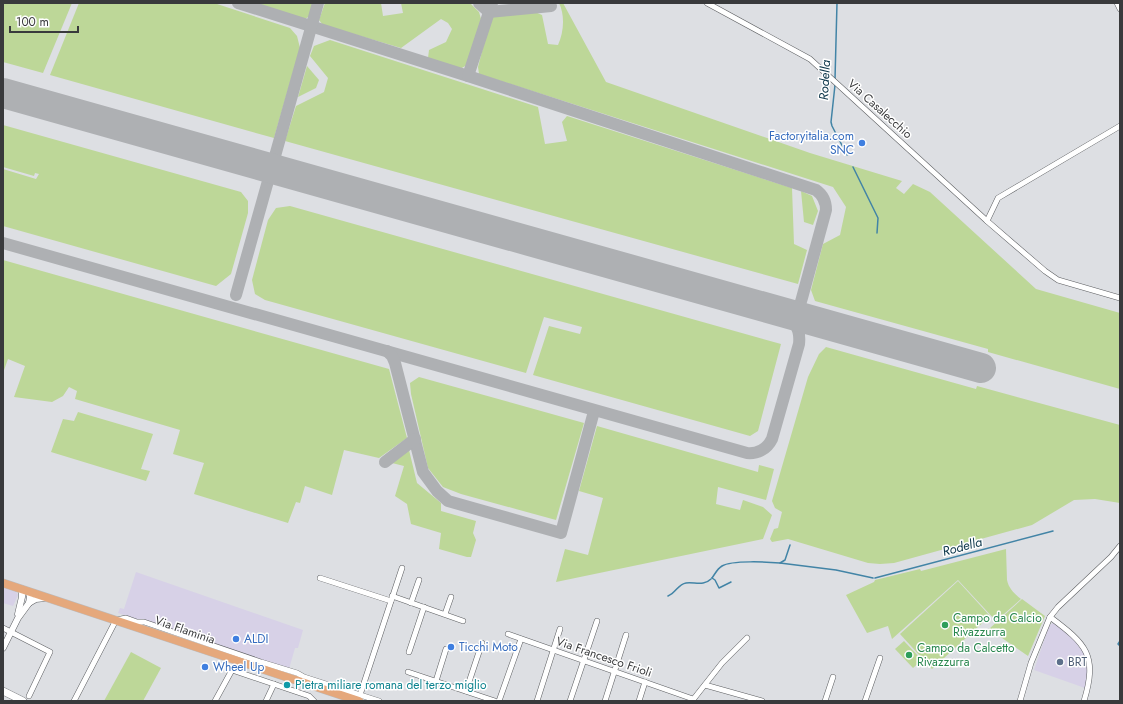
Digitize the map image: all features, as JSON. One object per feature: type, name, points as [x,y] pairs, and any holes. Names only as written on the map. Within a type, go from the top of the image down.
[{"type":"main road","name":"Via Flaminia","points":[[3,583],[359,698]]},
{"type":"main road","points":[[3,691],[26,699]]},
{"type":"main road","points":[[3,696],[12,701]]},
{"type":"street","name":"Via Casalecchio","points":[[707,3],[810,59],[987,221],[1045,271],[1058,280],[1120,298]]},
{"type":"street","points":[[1117,3],[1120,9]]},
{"type":"street","points":[[987,221],[998,198],[1120,126]]},
{"type":"street","points":[[1020,701],[1031,663],[1050,617],[1058,607],[1111,557],[1120,546]]},
{"type":"street","points":[[359,698],[402,568]]},
{"type":"street","points":[[320,578],[411,603],[463,621]]},
{"type":"street","points":[[411,603],[419,580]]},
{"type":"street","points":[[25,590],[30,598],[29,603]]},
{"type":"street","points":[[18,618],[22,597],[25,590]]},
{"type":"street","points":[[445,614],[451,597]]},
{"type":"street","points":[[3,648],[18,618],[29,603],[36,599],[47,598]]},
{"type":"street","points":[[409,652],[424,607]]},
{"type":"street","points":[[1050,617],[1069,631],[1086,650],[1090,672],[1089,685],[1084,701]]},
{"type":"street","name":"Via Flaminia","points":[[116,620],[126,618],[137,622],[144,622],[282,673],[297,673],[359,698],[379,701]]},
{"type":"street","points":[[74,701],[116,620]]},
{"type":"street","points":[[570,701],[597,621]]},
{"type":"street","points":[[3,628],[50,652],[26,699]]},
{"type":"street","points":[[537,701],[560,628]]},
{"type":"street","name":"Via Francesco Frioli","points":[[508,634],[692,700]]},
{"type":"street","points":[[604,701],[626,635]]},
{"type":"street","points":[[692,700],[722,663],[747,638]]},
{"type":"street","points":[[499,701],[521,639]]},
{"type":"street","points":[[466,691],[482,644]]},
{"type":"street","points":[[436,681],[446,649]]},
{"type":"street","points":[[865,701],[880,658]]},
{"type":"street","points":[[215,701],[232,670],[309,696],[314,701]]},
{"type":"street","points":[[408,672],[496,701]]},
{"type":"street","points":[[825,701],[833,677]]},
{"type":"street","points":[[639,701],[645,682]]},
{"type":"street","points":[[266,701],[274,684]]},
{"type":"street","points":[[705,685],[762,701]]},
{"type":"shaded area","points":[[136,572],[303,630],[298,648],[295,648],[289,669],[118,613],[120,608],[124,609]]},
{"type":"shaded area","points":[[3,588],[16,592],[18,595],[13,606],[3,603]]},
{"type":"shaded area","points":[[1053,623],[1078,643],[1084,651],[1088,672],[1085,688],[1034,670],[1049,626]]},
{"type":"green space","points":[[3,3],[72,3],[43,73],[3,62]]},
{"type":"green space","points":[[79,3],[214,3],[290,28],[297,36],[300,48],[274,138],[50,75]]},
{"type":"green space","points":[[255,3],[314,3],[311,15],[305,19]]},
{"type":"green space","points":[[325,3],[381,3],[383,16],[403,13],[401,3],[470,3],[479,12],[481,19],[467,65],[460,69],[428,58],[429,50],[446,42],[452,29],[448,23],[441,19],[401,48],[323,25],[319,20]]},
{"type":"green space","points":[[559,3],[563,3],[606,82],[810,153],[902,181],[896,188],[904,194],[913,184],[930,192],[1036,289],[1120,313],[1120,389],[988,352],[988,349],[815,301],[811,290],[823,244],[840,235],[846,207],[833,187],[479,74],[478,67],[490,20],[496,15],[535,12],[542,15],[548,44],[558,45],[562,35],[563,24]]},
{"type":"green space","points":[[330,40],[538,107],[545,144],[567,141],[562,122],[567,116],[792,188],[794,244],[807,250],[798,284],[285,141],[296,106],[324,92],[328,78],[310,56],[314,46]]},
{"type":"green space","points":[[307,66],[319,80],[316,88],[298,97]]},
{"type":"green space","points":[[3,125],[241,192],[248,201],[248,213],[231,274],[216,286],[3,226],[3,169],[36,179],[39,174],[35,173],[34,176],[3,167]]},
{"type":"green space","points":[[801,191],[812,196],[818,211],[813,225],[804,222]]},
{"type":"green space","points":[[290,206],[781,344],[758,431],[750,436],[533,375],[549,326],[580,334],[582,327],[544,317],[526,373],[265,300],[255,294],[252,280],[268,220],[276,208]]},
{"type":"green space","points":[[3,260],[389,369],[407,438],[379,458],[344,450],[332,495],[305,486],[300,503],[296,502],[288,523],[194,494],[204,463],[173,454],[180,430],[75,399],[77,391],[69,387],[63,396],[52,402],[14,397],[25,366],[8,359],[3,373]]},
{"type":"green space","points":[[826,347],[976,389],[977,386],[1120,425],[1120,503],[1095,499],[1074,500],[1032,525],[894,563],[868,563],[788,539],[772,542],[770,539],[774,529],[778,528],[782,512],[775,508],[772,501],[808,377],[819,354]]},
{"type":"green space","points":[[419,377],[584,423],[556,520],[461,494],[443,487],[428,468],[411,394],[410,383]]},
{"type":"green space","points":[[78,412],[153,434],[141,469],[150,471],[146,481],[51,452],[63,419],[74,421]]},
{"type":"green space","points":[[597,426],[758,472],[759,465],[774,469],[766,500],[718,487],[716,504],[740,510],[743,500],[763,507],[772,515],[763,539],[556,582],[565,549],[588,555],[603,498],[579,491]]},
{"type":"green space","points":[[409,450],[417,483],[441,503],[441,511],[476,521],[473,533],[476,540],[471,557],[439,549],[441,533],[411,524],[407,504],[395,496],[404,466],[392,463]]},
{"type":"green space","points":[[1006,549],[1007,580],[1012,591],[1021,599],[996,621],[958,580],[892,639],[888,626],[867,633],[846,595],[874,582],[875,580],[920,569],[921,571]]},
{"type":"green space","name":"Campo da Calcio Rivazzurra","points":[[958,581],[990,616],[932,669],[900,634]]},
{"type":"green space","points":[[1022,599],[1045,616],[1028,656],[989,629]]},
{"type":"green space","name":"Campo da Calcetto Rivazzurra","points":[[904,641],[922,660],[913,668],[895,649]]},
{"type":"green space","points":[[131,652],[161,668],[143,701],[104,701]]},
{"type":"waterway","name":"Rodella","points":[[835,79],[837,3]]},
{"type":"waterway","name":"Rodella","points":[[835,85],[831,122],[847,155]]},
{"type":"waterway","name":"Rodella","points":[[853,167],[878,218],[877,233]]},
{"type":"waterway","name":"Rodella","points":[[875,578],[1053,531]]},
{"type":"waterway","name":"Rodella","points":[[712,578],[722,566],[727,564],[750,562],[780,563],[785,560],[790,545]]},
{"type":"waterway","name":"Rodella","points":[[780,563],[836,570],[873,578]]},
{"type":"waterway","name":"Rodella","points":[[712,578],[715,580],[719,588],[731,582]]},
{"type":"waterway","name":"Rodella","points":[[668,596],[683,584],[702,583],[711,579]]},
{"type":"waterway","points":[[1120,641],[1118,644],[1120,646]]},
{"type":"taxiway","points":[[238,3],[468,76],[816,190],[824,198],[826,210],[798,308],[791,312],[783,312]]},
{"type":"taxiway","points":[[236,295],[318,3]]},
{"type":"taxiway","points":[[479,3],[489,12],[551,6]]},
{"type":"taxiway","points":[[468,76],[492,3]]},
{"type":"taxiway","points":[[3,243],[747,453],[755,453],[762,450],[768,446],[772,439],[799,344],[799,333],[795,324],[792,320],[779,311]]},
{"type":"taxiway","points":[[387,351],[392,356],[395,363],[423,472],[437,491],[448,501],[561,533],[593,415]]},
{"type":"taxiway","points":[[385,462],[415,439]]},
{"type":"runway","points":[[3,93],[981,368]]},
{"type":"place","name":"Factoryitalia.com SNC","points":[[862,143]]},
{"type":"place","name":"Campo da Calcio Rivazzurra","points":[[945,625]]},
{"type":"place","name":"ALDI","points":[[236,639]]},
{"type":"place","name":"Ticchi Moto","points":[[451,647]]},
{"type":"place","name":"Campo da Calcetto Rivazzurra","points":[[909,655]]},
{"type":"place","name":"BRT","points":[[1060,662]]},
{"type":"place","name":"Wheel Up","points":[[205,667]]},
{"type":"place","name":"Pietra miliare romana del terzo miglio","points":[[287,685]]}]
